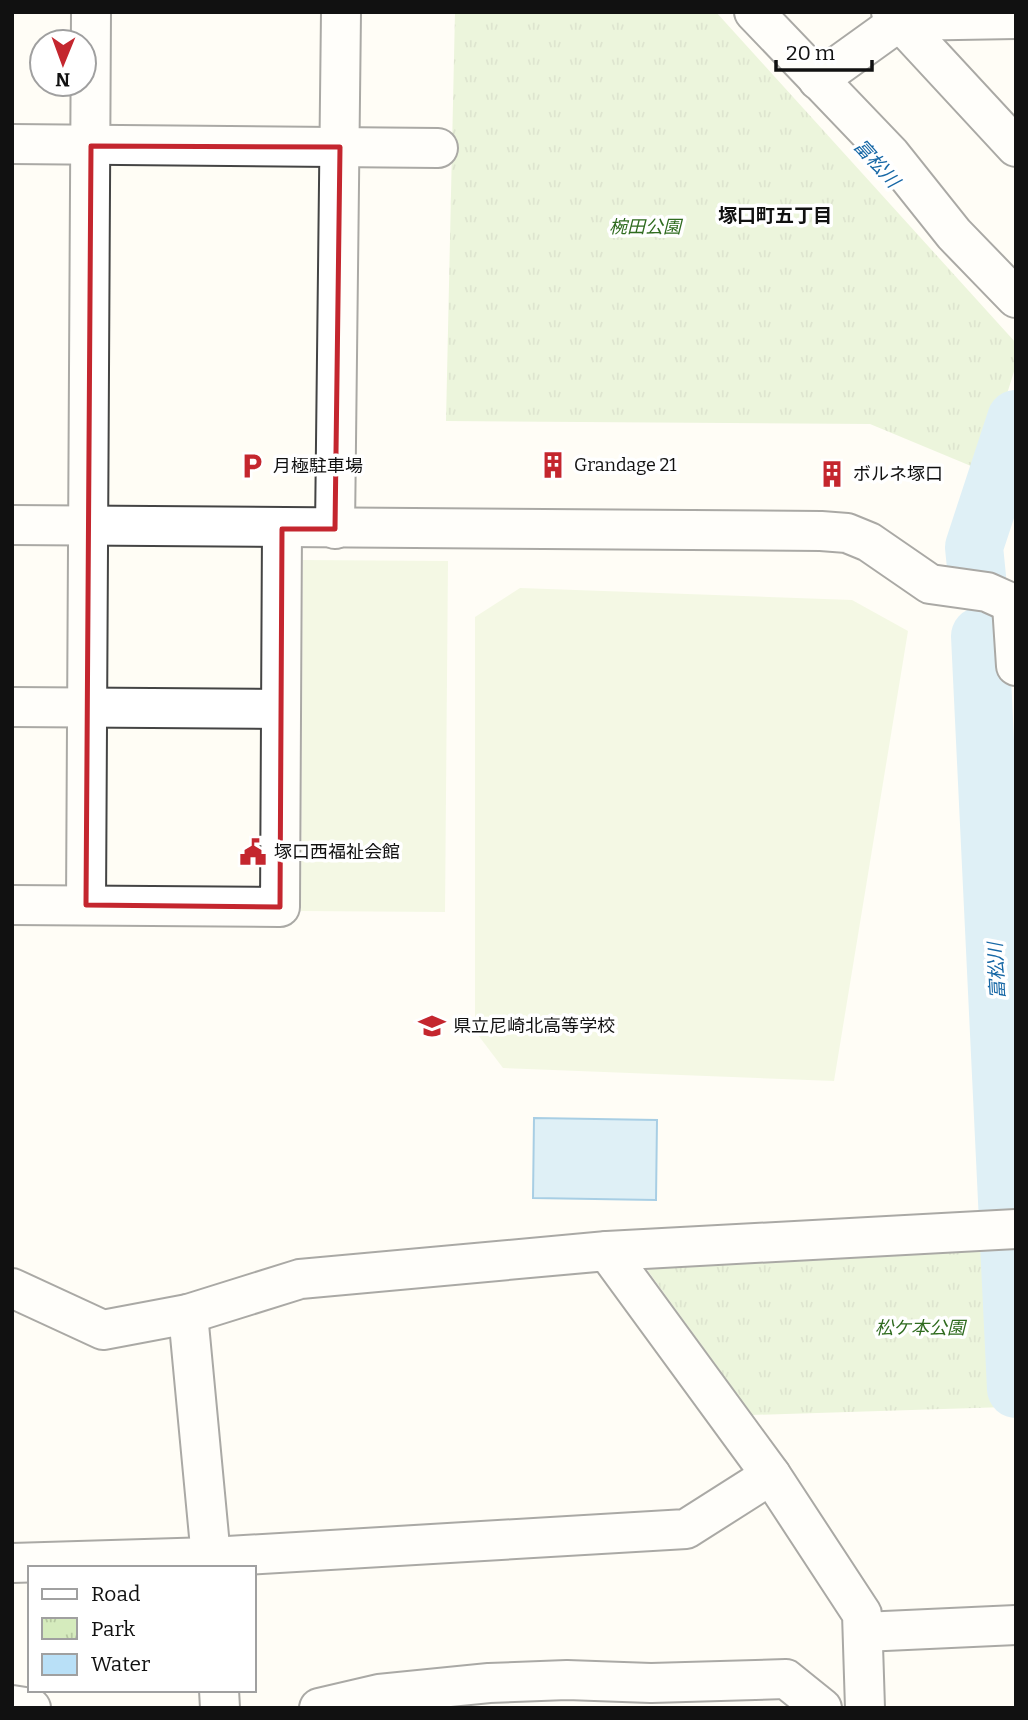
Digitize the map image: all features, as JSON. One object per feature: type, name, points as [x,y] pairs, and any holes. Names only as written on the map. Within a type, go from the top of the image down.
[{"type":"street","points":[[86,905],[85,707],[91,12]]},
{"type":"street","points":[[335,529],[341,12]]},
{"type":"street","points":[[754,12],[891,155],[954,234],[1016,298]]},
{"type":"street","points":[[818,80],[895,17],[1016,19]]},
{"type":"street","points":[[895,17],[1016,147]]},
{"type":"street","points":[[12,144],[438,148]]},
{"type":"street","points":[[12,525],[847,533],[869,542],[930,584],[987,592],[1014,605],[1016,666]]},
{"type":"street","points":[[12,905],[280,907],[282,529]]},
{"type":"street","points":[[12,707],[281,709]]},
{"type":"street","points":[[12,1288],[103,1330],[188,1314],[300,1279],[607,1251],[1012,1229]]},
{"type":"street","points":[[607,1251],[771,1475],[862,1614],[865,1708]]},
{"type":"street","points":[[188,1314],[211,1562]]},
{"type":"street","points":[[12,1563],[211,1562],[686,1529],[771,1475]]},
{"type":"street","points":[[863,1632],[1016,1625]]},
{"type":"street","points":[[319,1708],[379,1694],[489,1683],[567,1680],[651,1683],[786,1679],[822,1708]]},
{"type":"street","points":[[12,1704],[28,1708]]},
{"type":"highlighted area","points":[[91,146],[340,147],[335,529],[282,529],[280,907],[86,905]]},
{"type":"green space","name":"椀田公園","points":[[455,12],[716,12],[1016,343],[1016,365],[983,471],[870,424],[446,421]]},
{"type":"green space","points":[[303,560],[448,561],[445,912],[301,911]]},
{"type":"green space","points":[[520,588],[852,600],[908,631],[834,1081],[503,1068],[475,1031],[475,617]]},
{"type":"green space","name":"松ケ本公園","points":[[989,1243],[999,1249],[1006,1407],[752,1415],[648,1271],[650,1261]]},
{"type":"water","points":[[534,1118],[657,1120],[656,1200],[533,1198]]},
{"type":"waterway","name":"富松川","points":[[977,577],[974,547],[1016,419]]},
{"type":"waterway","name":"富松川","points":[[980,636],[1016,1389]]},
{"type":"place","name":"Grandage 21","points":[[553,465]]},
{"type":"place","name":"月極駐車場","points":[[252,466]]},
{"type":"place","name":"ボルネ塚口","points":[[832,474]]},
{"type":"place","name":"塚口西福祉会館","points":[[253,852]]},
{"type":"place","name":"県立尼崎北高等学校","points":[[432,1026]]},
{"type":"district","name":"塚口町五丁目","points":[[775,215]]}]
